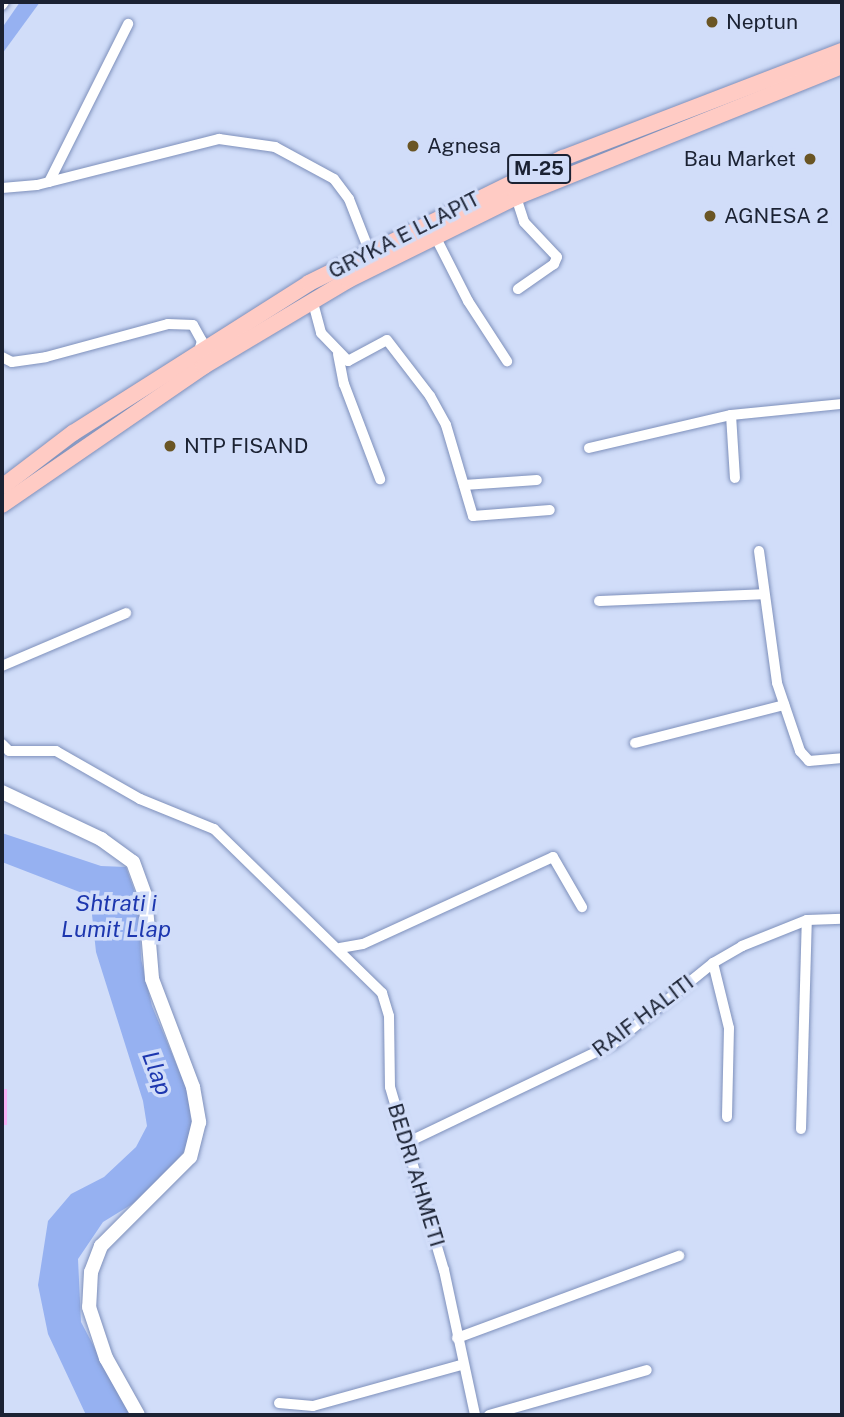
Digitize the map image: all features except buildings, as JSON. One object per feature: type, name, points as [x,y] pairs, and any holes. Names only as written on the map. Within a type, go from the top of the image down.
[{"type":"main road","name":"GRYKA E LLAPIT","points":[[255,326],[309,283],[563,158],[842,51]]},
{"type":"main road","name":"GRYKA E LLAPIT","points":[[2,486],[73,433],[201,357],[255,326],[435,236],[516,197],[842,66]]},
{"type":"main road","name":"GRYKA E LLAPIT","points":[[2,505],[201,357]]},
{"type":"main road","points":[[2,792],[102,839],[132,862],[145,895],[152,979],[193,1087],[199,1122],[190,1157],[101,1246],[92,1272],[89,1307],[106,1358],[138,1415]]},
{"type":"street","points":[[49,181],[128,24]]},
{"type":"street","points":[[2,188],[49,181],[219,139],[275,147],[334,179],[349,199],[370,253]]},
{"type":"street","points":[[516,197],[524,222],[556,257],[554,264],[518,289]]},
{"type":"street","name":"GRYKA E LLAPIT","points":[[435,236],[468,301],[507,361]]},
{"type":"street","points":[[312,299],[321,332],[348,361],[387,340],[446,425],[473,516],[550,509]]},
{"type":"street","points":[[2,357],[12,362],[46,357],[168,324],[193,325],[202,341],[201,357]]},
{"type":"street","points":[[333,345],[380,479]]},
{"type":"street","points":[[589,448],[731,415],[842,404]]},
{"type":"street","points":[[731,415],[735,478]]},
{"type":"street","points":[[464,485],[537,480]]},
{"type":"street","points":[[759,551],[784,705],[800,751],[809,761],[842,758]]},
{"type":"street","points":[[599,601],[764,594]]},
{"type":"street","points":[[2,666],[126,613]]},
{"type":"street","points":[[635,743],[784,705]]},
{"type":"street","name":"BEDRI AHMETI","points":[[2,744],[9,751],[56,751],[140,799],[214,829],[340,948],[382,993],[389,1016],[390,1087],[444,1270],[461,1365],[475,1415]]},
{"type":"street","points":[[340,948],[363,944],[553,857],[582,907]]},
{"type":"street","name":"RAIF HALITI","points":[[406,1143],[613,1044],[713,963],[775,929],[807,920],[842,919]]},
{"type":"street","points":[[801,1129],[807,920]]},
{"type":"street","points":[[713,963],[729,1028],[727,1117]]},
{"type":"street","points":[[457,1338],[679,1256]]},
{"type":"street","points":[[279,1403],[313,1406],[461,1365]]},
{"type":"street","points":[[489,1415],[647,1370]]},
{"type":"shaded area","points":[[2,1089],[7,1089],[7,1125],[2,1125]]},
{"type":"water","points":[[20,2],[40,2],[2,54],[2,28]]},
{"type":"water","name":"Shtrati i Lumit Llap","points":[[2,833],[101,866],[126,867],[139,904],[141,959],[152,1006],[188,1092],[192,1131],[183,1153],[147,1195],[103,1222],[78,1259],[81,1322],[130,1415],[86,1415],[48,1334],[38,1285],[48,1221],[71,1194],[104,1177],[136,1147],[147,1126],[143,1101],[96,952],[90,896],[2,862]]},
{"type":"place","name":"Neptun","points":[[712,22]]},
{"type":"place","name":"Agnesa","points":[[413,146]]},
{"type":"place","name":"Bau Market","points":[[810,159]]},
{"type":"place","name":"AGNESA 2","points":[[710,216]]},
{"type":"place","name":"NTP FISAND","points":[[170,446]]},
{"type":"water label","name":"Llap","points":[[157,1073]]}]
